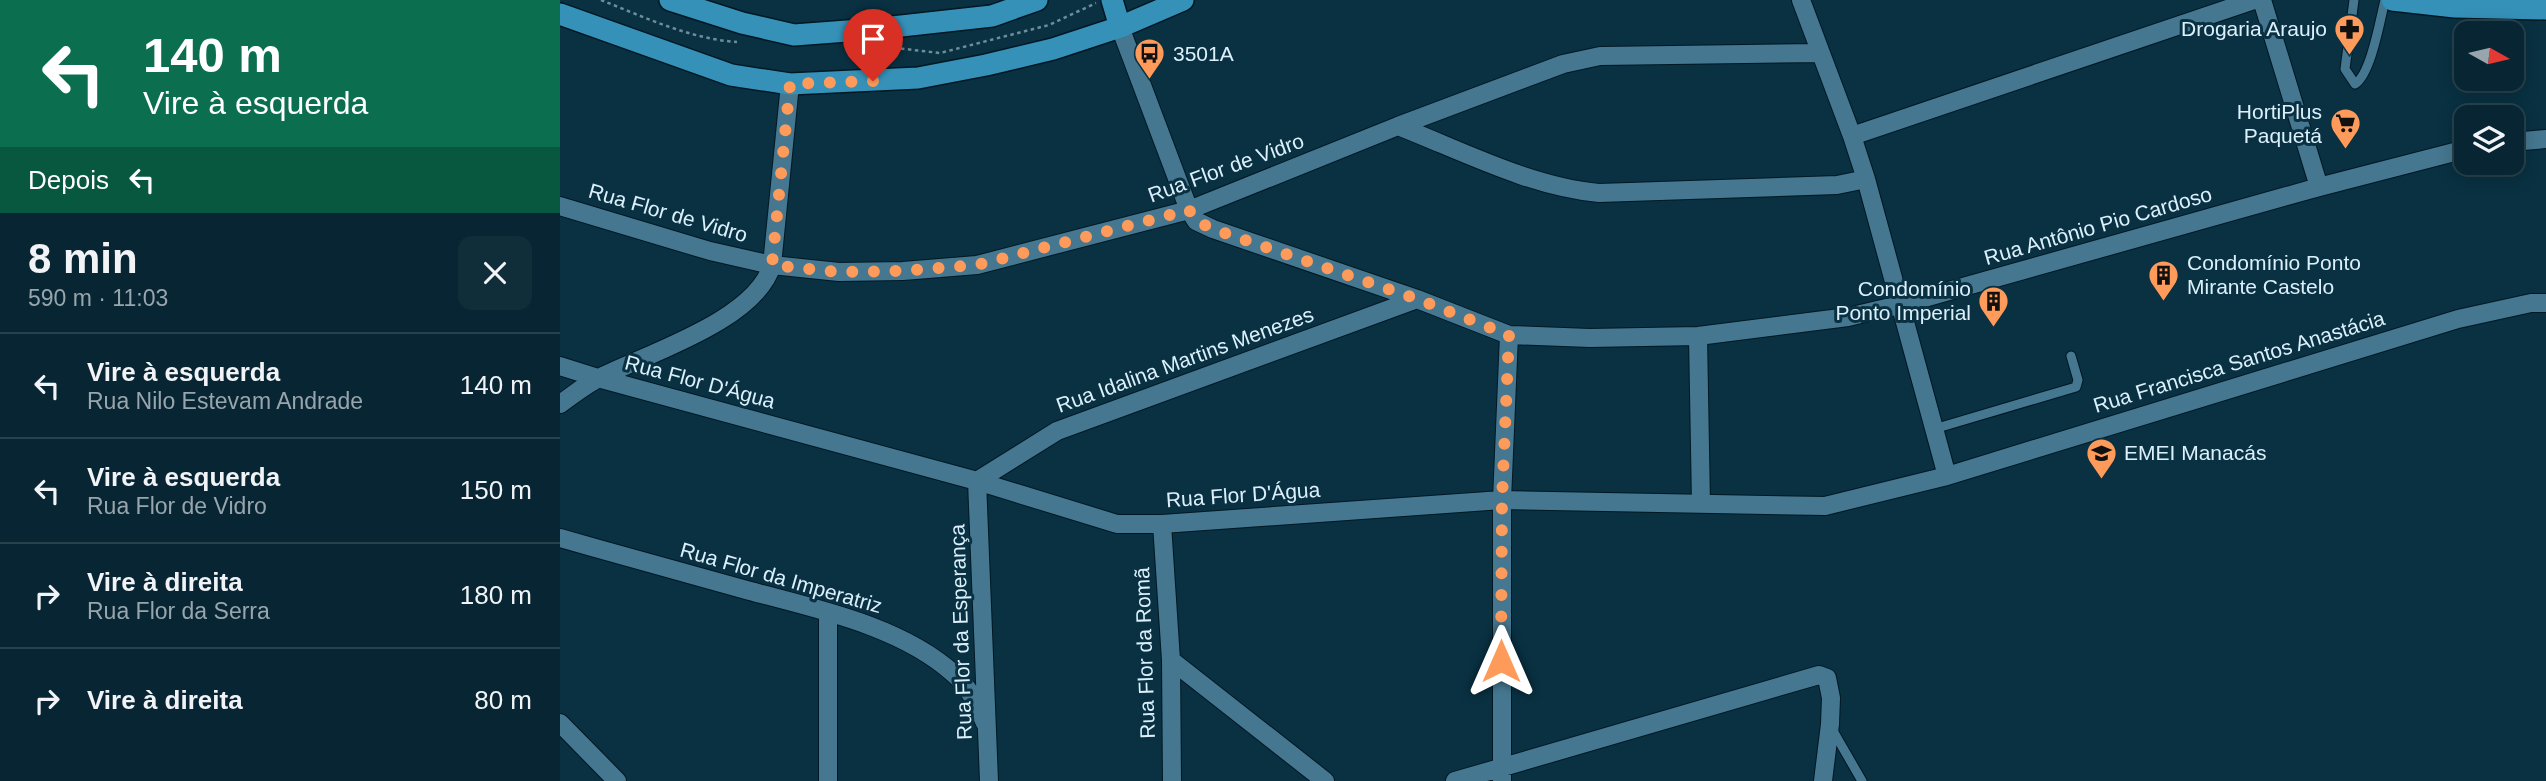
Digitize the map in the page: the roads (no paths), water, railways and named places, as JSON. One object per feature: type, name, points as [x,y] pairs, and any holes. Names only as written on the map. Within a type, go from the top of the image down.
[{"type":"main road","points":[[670,0],[742,23],[794,35],[992,16],[1037,0]]},
{"type":"main road","points":[[1112,0],[1115,18],[1120,27]]},
{"type":"main road","points":[[560,14],[731,75],[790,84],[918,78],[1053,49],[1120,27],[1183,0]]},
{"type":"main road","points":[[2392,0],[2455,7],[2546,9]]},
{"type":"street","points":[[1801,0],[1866,179],[1948,476]]},
{"type":"street","points":[[1852,136],[2255,0]]},
{"type":"street","points":[[2262,0],[2319,187]]},
{"type":"street","points":[[1120,27],[1189,210]]},
{"type":"street","name":"Rua Flor de Vidro","points":[[560,206],[710,251],[772,265],[839,272],[903,271],[977,265],[1189,210],[1398,126],[1563,64],[1600,56],[1821,53]]},
{"type":"street","points":[[560,404],[598,378],[677,343],[742,306],[769,275],[790,84]]},
{"type":"street","points":[[1398,126],[1569,190],[1599,193],[1824,186],[1866,179]]},
{"type":"street","points":[[2524,141],[2546,139]]},
{"type":"street","name":"Rua Antônio Pio Cardoso","points":[[1189,210],[1196,221],[1213,229],[1417,299],[1509,335],[1590,338],[1698,336],[1848,317],[1899,305],[2319,187],[2454,152]]},
{"type":"street","name":"Rua Idalina Martins Menezes","points":[[977,481],[1056,431],[1417,299]]},
{"type":"street","name":"Rua Francisca Santos Anastácia","points":[[1948,476],[2458,319],[2531,303],[2546,303]]},
{"type":"street","points":[[1502,775],[1502,500],[1509,335]]},
{"type":"street","points":[[1698,336],[1701,503]]},
{"type":"street","name":"Rua Flor D'Água","points":[[560,366],[977,481],[1117,524],[1162,524],[1502,500],[1825,506],[1948,476]]},
{"type":"street","name":"Rua Flor da Esperança","points":[[977,481],[989,781]]},
{"type":"street","name":"Rua Flor da Romã","points":[[1162,524],[1171,660],[1172,781]]},
{"type":"street","name":"Rua Flor da Imperatriz","points":[[560,538],[879,629],[923,652],[954,674],[972,694],[989,733]]},
{"type":"street","points":[[828,613],[828,781]]},
{"type":"street","points":[[1171,660],[1325,781]]},
{"type":"street","points":[[1455,781],[1502,775],[1819,675],[1827,678],[1830,684],[1830,724],[1823,781]]},
{"type":"street","points":[[560,723],[617,781]]},
{"type":"lane","points":[[2354,0],[2345,69],[2355,84],[2366,70],[2385,0]]},
{"type":"lane","points":[[1934,429],[2076,387],[2078,380],[2071,356]]},
{"type":"lane","points":[[1830,724],[1862,781]]},
{"type":"place","name":"Drogaria Araujo","points":[[2350,56]]},
{"type":"place","name":"3501A","points":[[1150,81]]},
{"type":"place","name":"HortiPlus Paquetá","points":[[2345,151]]},
{"type":"place","name":"Condomínio Ponto Mirante Castelo","points":[[2164,302]]},
{"type":"place","name":"Condomínio Ponto Imperial","points":[[1994,328]]},
{"type":"place","name":"EMEI Manacás","points":[[2101,480]]}]
